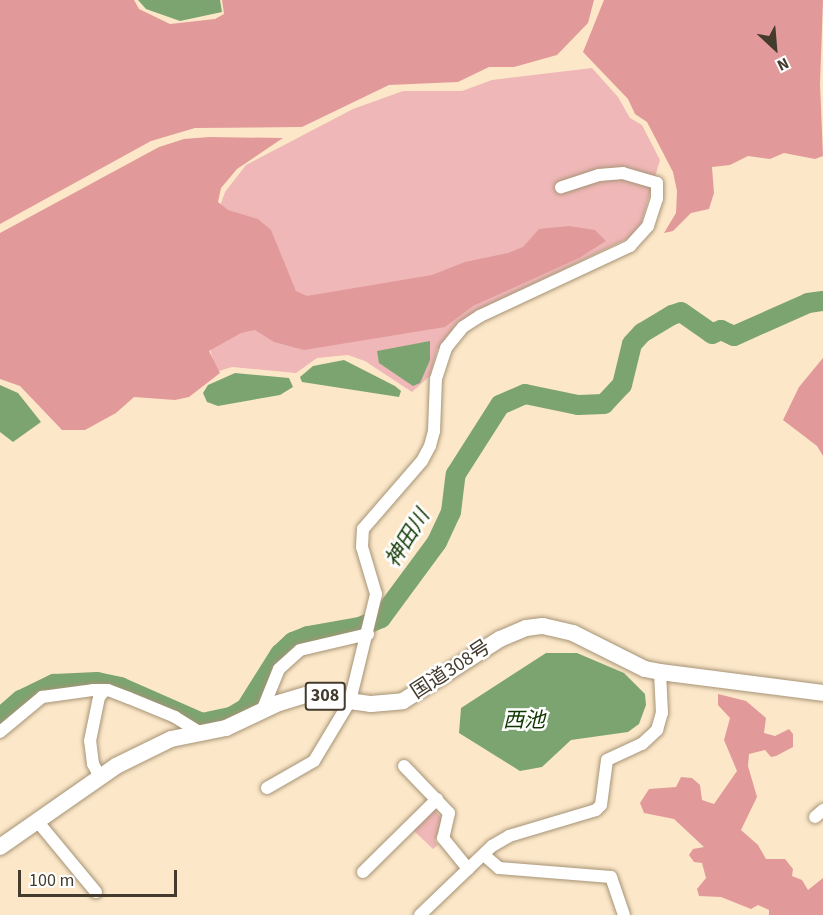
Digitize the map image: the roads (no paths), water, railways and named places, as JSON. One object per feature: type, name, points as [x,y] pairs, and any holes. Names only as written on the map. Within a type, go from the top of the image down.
[{"type":"highway","name":"国道308号","points":[[0,848],[100,777],[162,742],[199,732],[226,728],[262,711],[306,695],[350,701],[403,701],[500,639],[534,627],[573,633],[645,669],[823,693]]},
{"type":"street","points":[[267,788],[314,762],[350,701],[376,594],[362,547],[363,529],[422,461],[429,446],[434,431],[436,379],[446,348],[463,327],[480,316],[630,246],[648,226],[657,199],[657,183],[623,173],[599,175],[561,187]]},
{"type":"street","points":[[262,711],[279,669],[300,650],[368,634]]},
{"type":"street","points":[[420,915],[468,869],[509,836],[596,810],[601,805],[607,760],[642,744],[657,730],[663,704],[660,672]]},
{"type":"street","points":[[100,777],[93,764],[90,741],[99,697],[106,690],[111,676]]},
{"type":"street","points":[[0,732],[42,697],[76,690],[106,690],[175,717],[199,732]]},
{"type":"street","points":[[404,766],[449,813],[442,838],[468,869]]},
{"type":"street","points":[[363,872],[436,800]]},
{"type":"street","points":[[38,822],[96,892]]},
{"type":"street","points":[[484,855],[499,868],[611,877],[624,915]]},
{"type":"water","points":[[138,0],[220,0],[222,12],[180,21],[146,9]]},
{"type":"water","points":[[430,341],[430,360],[420,383],[413,386],[379,363],[377,351]]},
{"type":"water","points":[[344,360],[395,386],[401,391],[399,397],[302,382],[300,377],[313,366]]},
{"type":"water","points":[[235,373],[289,378],[293,387],[280,395],[218,406],[207,402],[203,393],[208,385]]},
{"type":"water","points":[[0,385],[18,393],[41,422],[13,442],[0,432]]},
{"type":"water","name":"西池","points":[[546,653],[577,653],[624,673],[645,694],[646,705],[639,724],[628,732],[571,740],[542,767],[520,771],[459,733],[461,708]]},
{"type":"waterway","name":"神田川","points":[[0,718],[21,700],[54,684],[97,682],[120,687],[202,723],[231,717],[246,708],[280,654],[293,642],[308,636],[360,627],[381,618],[437,542],[451,512],[456,474],[500,405],[525,394],[578,405],[604,404],[622,385],[632,344],[642,333],[681,312],[712,334],[721,330],[734,336],[808,303],[823,301]]}]
